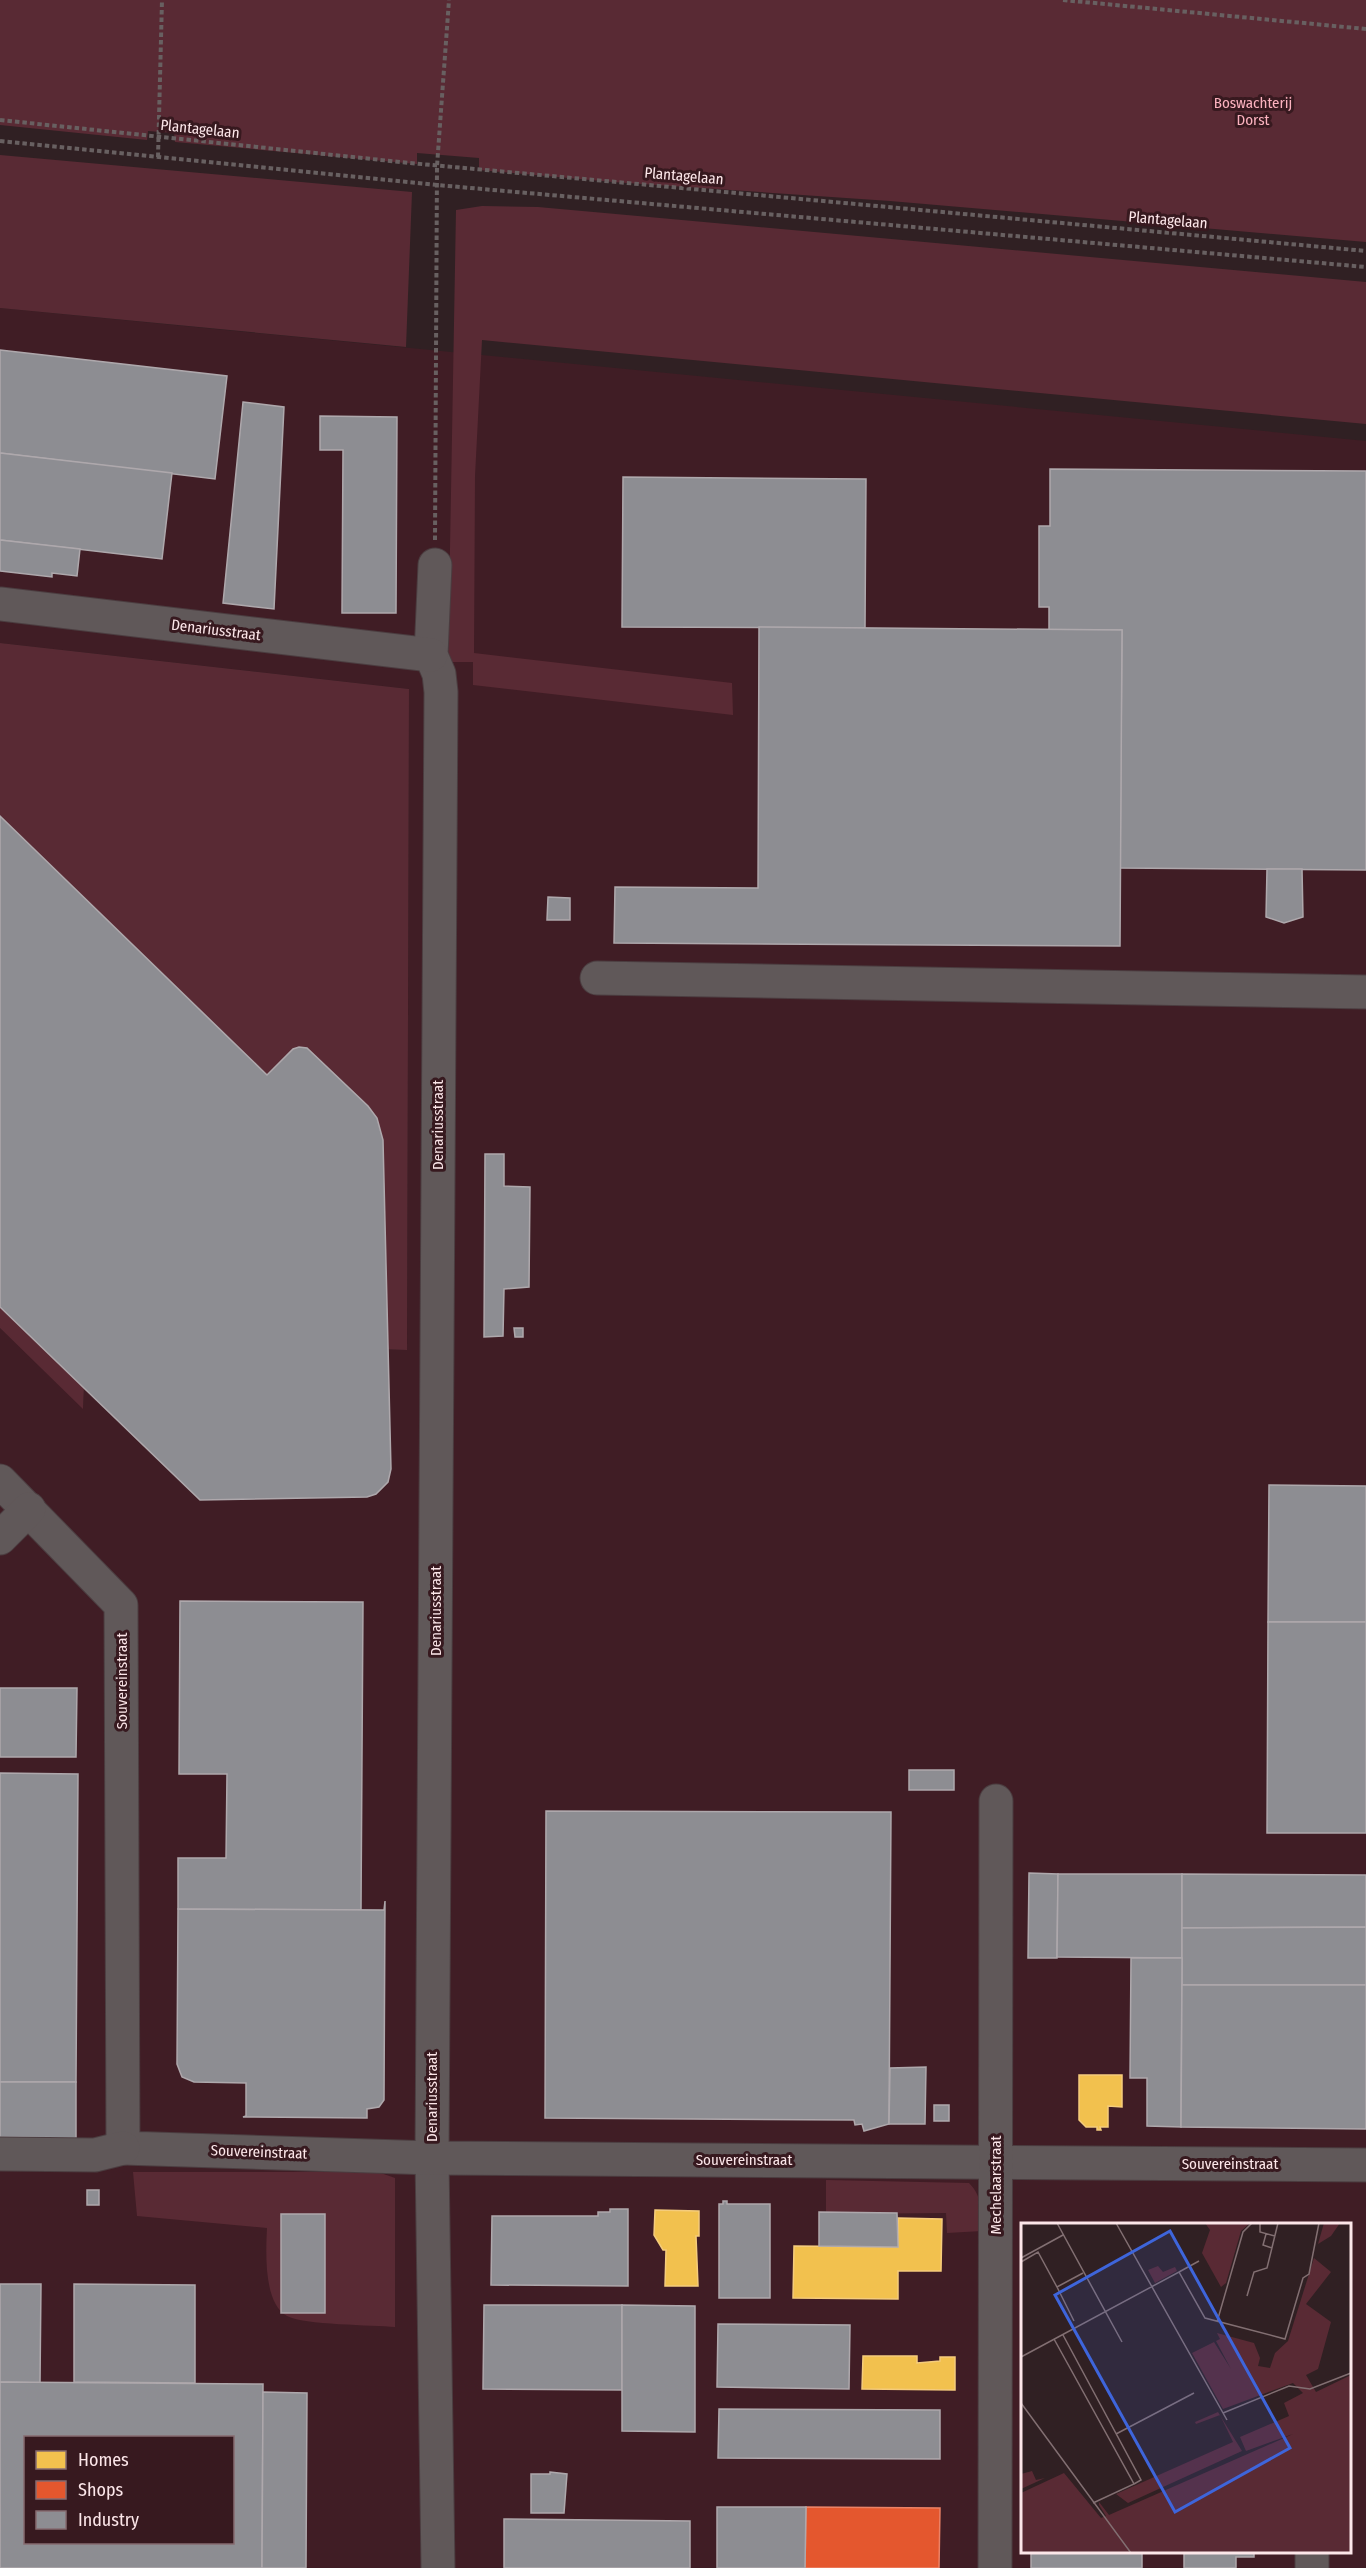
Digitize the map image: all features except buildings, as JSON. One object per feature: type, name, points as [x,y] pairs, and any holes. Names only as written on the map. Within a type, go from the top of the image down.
[{"type":"street","name":"Denariusstraat","points":[[435,565],[431,655],[439,674],[441,692],[432,2158],[438,2568]]},
{"type":"street","name":"Denariusstraat","points":[[0,604],[431,655]]},
{"type":"street","points":[[597,978],[1366,992]]},
{"type":"street","name":"Souvereinstraat","points":[[0,1481],[122,1605],[123,2148]]},
{"type":"street","points":[[0,1538],[29,1509]]},
{"type":"street","name":"Mechelaarstraat","points":[[995,2568],[996,1801]]},
{"type":"street","name":"Souvereinstraat","points":[[0,2154],[95,2155],[123,2148],[432,2158],[1366,2165]]},
{"type":"path","points":[[158,157],[162,0]]},
{"type":"path","points":[[435,565],[437,166],[449,0]]},
{"type":"path","points":[[1063,0],[1366,29]]},
{"type":"path","name":"Plantagelaan","points":[[0,120],[437,166],[1366,251]]},
{"type":"path","points":[[0,141],[437,185],[1366,267]]},
{"type":"shaded area","points":[[0,308],[1366,441],[1366,2568],[0,2568],[0,1328],[83,1408],[86,1339],[407,1350],[409,689],[0,643]]},
{"type":"green space","name":"Boswachterij Dorst","points":[[0,0],[1366,0],[1366,242],[890,201],[613,182],[479,170],[479,158],[417,153],[417,164],[175,142],[174,133],[148,131],[147,140],[0,125]]},
{"type":"green space","points":[[0,155],[412,192],[406,347],[0,308]]},
{"type":"green space","points":[[482,206],[538,207],[1366,282],[1366,424],[482,340],[475,476],[474,653],[732,683],[733,715],[473,685],[473,662],[448,662],[456,210]]},
{"type":"green space","points":[[0,643],[409,689],[407,1350],[86,1339],[83,1409],[0,1328]]},
{"type":"green space","points":[[133,2172],[378,2172],[395,2178],[395,2327],[323,2323],[287,2316],[279,2309],[270,2289],[267,2228],[137,2216]]},
{"type":"green space","points":[[826,2180],[969,2183],[979,2199],[982,2231],[947,2233],[946,2213],[826,2214]]}]
